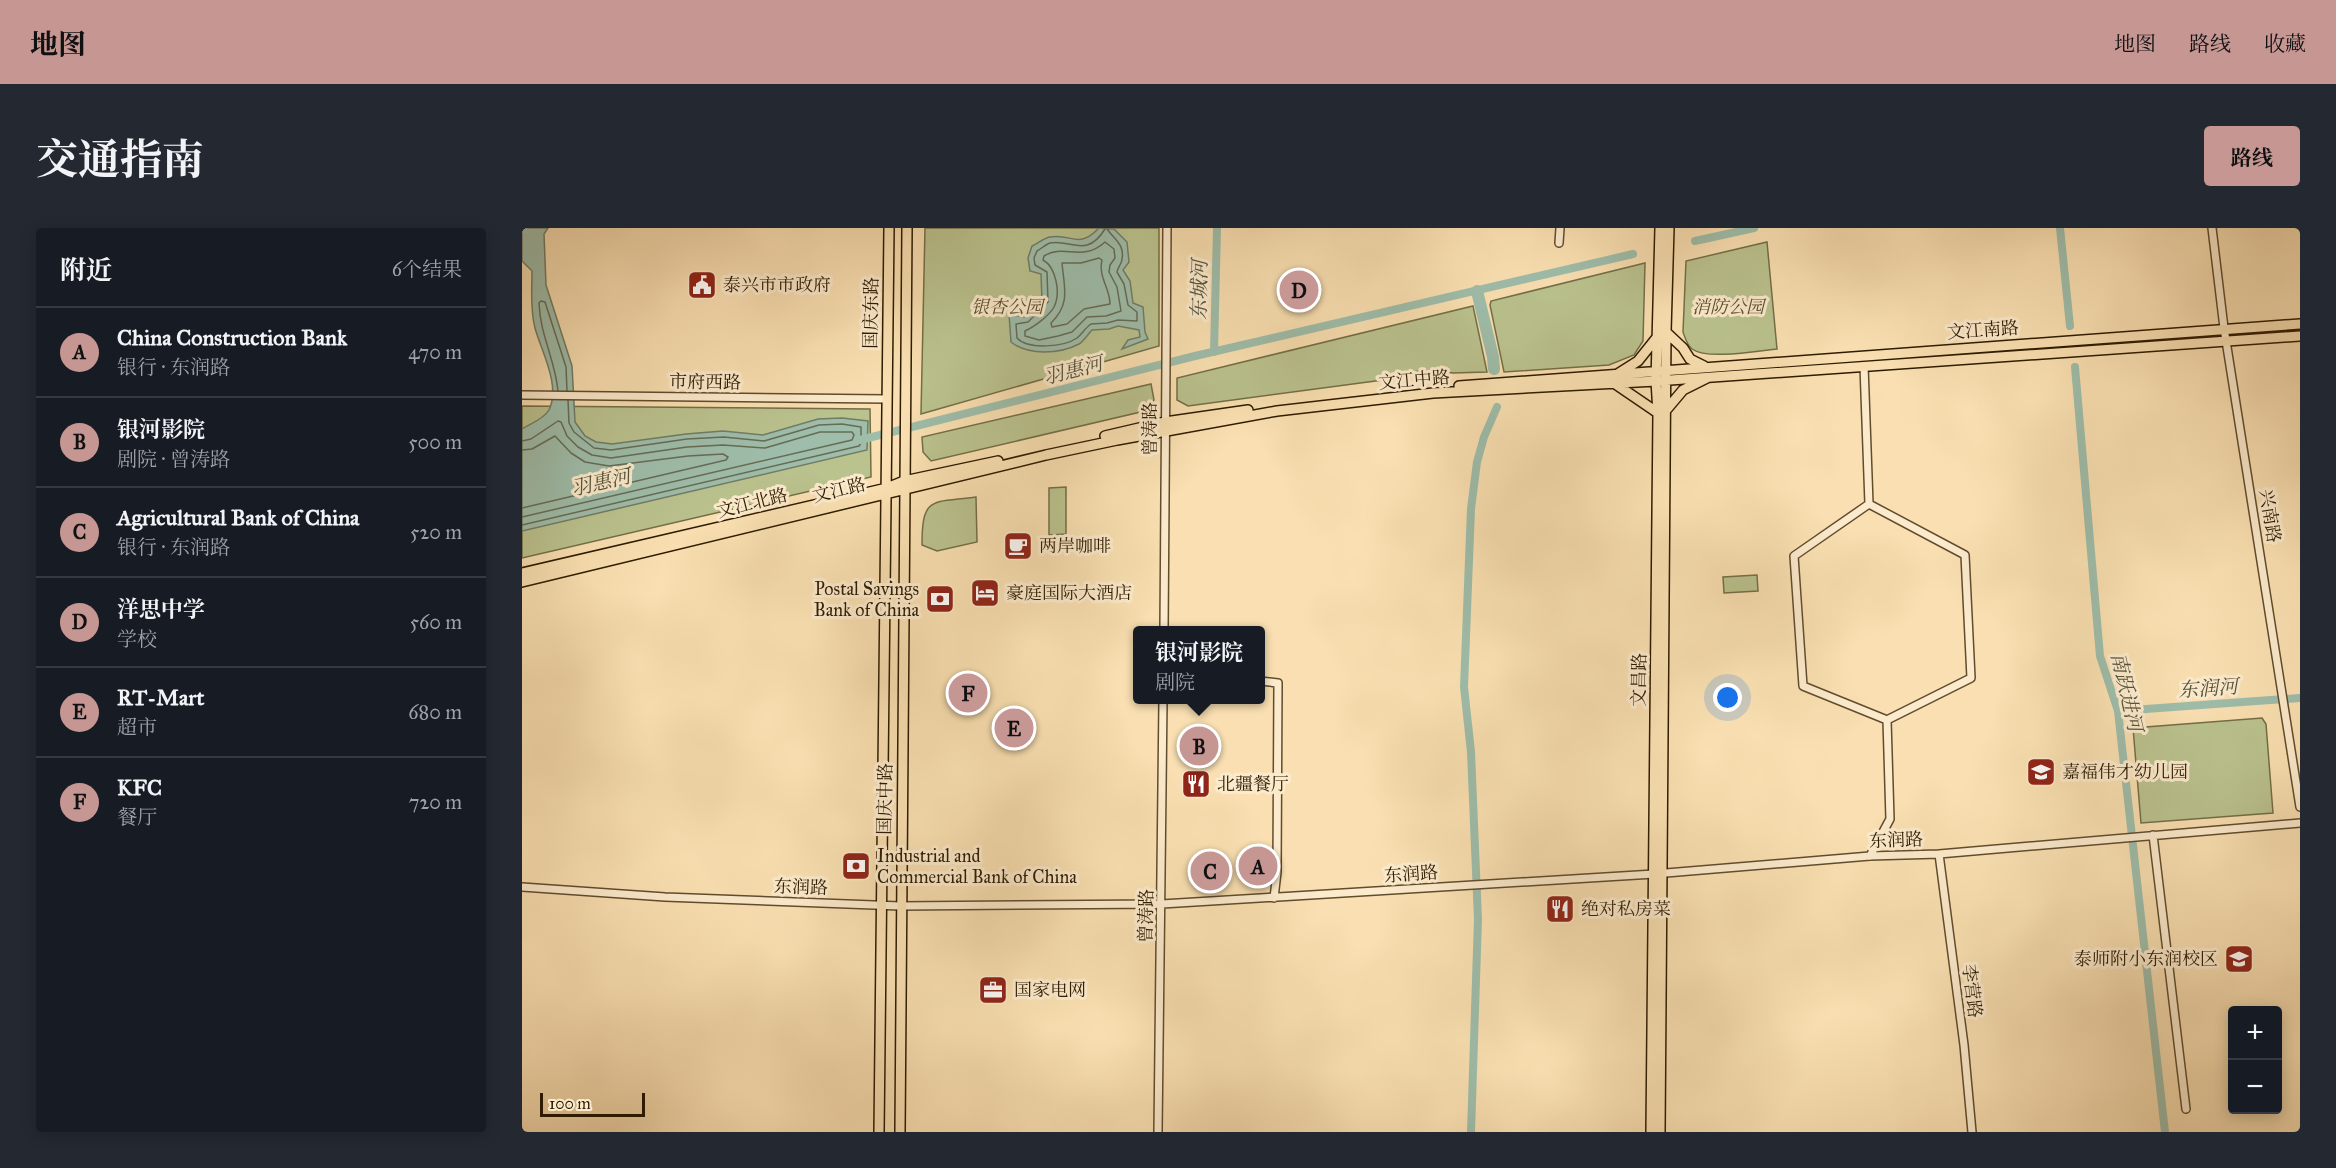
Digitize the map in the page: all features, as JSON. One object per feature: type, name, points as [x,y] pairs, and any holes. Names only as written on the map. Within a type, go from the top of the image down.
[{"type":"main road","name":"国庆东路","points":[[879,1132],[889,228]]},
{"type":"main road","name":"国庆东路","points":[[904,467],[907,228]]},
{"type":"main road","name":"文昌路","points":[[1651,1132],[1663,411],[1668,374],[1662,334],[1659,228]]},
{"type":"main road","name":"文昌路","points":[[1663,411],[1656,376],[1662,334],[1669,228]]},
{"type":"main road","name":"文江南路","points":[[1668,374],[1706,367],[2300,324]]},
{"type":"main road","points":[[1706,367],[1689,359],[1683,348],[1662,334],[1638,361],[1616,379],[1663,411],[1683,390],[1710,376]]},
{"type":"main road","name":"文江南路","points":[[1668,374],[1710,376],[2300,336]]},
{"type":"main road","name":"文江中路","points":[[1165,427],[1276,411],[1400,397],[1668,374]]},
{"type":"main road","name":"文江路","points":[[522,582],[904,485],[1165,427]]},
{"type":"main road","name":"国庆中路","points":[[900,1132],[904,467]]},
{"type":"main road","name":"文江北路","points":[[522,573],[887,491]]},
{"type":"main road","name":"文昌路","points":[[1657,873],[1660,1132]]},
{"type":"street","name":"曾涛路","points":[[1164,626],[1167,228]]},
{"type":"street","points":[[1559,243],[1560,228]]},
{"type":"street","name":"兴南路","points":[[2212,228],[2224,328],[2300,807]]},
{"type":"street","points":[[1864,366],[1869,504]]},
{"type":"street","name":"市府西路","points":[[522,395],[887,399]]},
{"type":"street","points":[[1869,504],[1965,555],[1971,678],[1887,720],[1803,686],[1794,556],[1869,504]]},
{"type":"street","points":[[1265,682],[1278,683],[1277,872],[1274,897]]},
{"type":"street","name":"曾涛路","points":[[1158,1132],[1163,704]]},
{"type":"street","points":[[1870,856],[1890,819],[1887,720]]},
{"type":"street","name":"东润路","points":[[522,887],[664,897],[900,906],[1162,904],[1657,873],[1870,856],[1939,854],[2300,823]]},
{"type":"street","points":[[2156,834],[2186,1109]]},
{"type":"street","name":"李营路","points":[[1939,854],[1964,1045],[1972,1132]]},
{"type":"green space","name":"银杏公园","points":[[925,228],[1159,228],[1159,346],[921,414]]},
{"type":"green space","name":"消防公园","points":[[1767,242],[1777,349],[1709,354],[1692,349],[1683,332],[1686,261]]},
{"type":"green space","points":[[1645,263],[1643,341],[1634,355],[1609,365],[1504,372],[1491,301]]},
{"type":"green space","points":[[1473,306],[1487,372],[1453,373],[1433,370],[1411,372],[1383,380],[1188,406],[1177,400],[1177,378]]},
{"type":"green space","points":[[1151,384],[1154,400],[1149,410],[931,461],[923,452],[922,437]]},
{"type":"green space","points":[[522,406],[870,409],[871,477],[522,558]]},
{"type":"green space","points":[[1066,487],[1066,534],[1049,535],[1049,488]]},
{"type":"green space","points":[[976,497],[977,542],[937,551],[922,545],[924,517],[932,504]]},
{"type":"green space","points":[[1757,575],[1758,591],[1724,593],[1723,577]]},
{"type":"green space","points":[[2262,718],[2266,724],[2273,813],[2141,823],[2133,728]]},
{"type":"water","points":[[522,228],[548,228],[544,234],[546,285],[572,366],[575,422],[585,436],[596,442],[612,444],[723,431],[763,435],[818,419],[842,418],[868,421],[867,450],[522,531],[522,429],[547,413],[553,390],[549,368],[533,321],[532,271],[522,261]]},
{"type":"water","points":[[1099,228],[1114,229],[1127,242],[1129,262],[1123,270],[1130,281],[1133,303],[1143,307],[1145,332],[1148,339],[1122,349],[1128,340],[1140,337],[1139,330],[1118,326],[1092,330],[1079,344],[1063,350],[1044,352],[1026,350],[1011,342],[1009,314],[1024,317],[1042,301],[1041,274],[1030,271],[1028,258],[1032,246],[1050,237],[1086,238]]},
{"type":"waterway","name":"东城河","points":[[1214,352],[1217,228]]},
{"type":"waterway","name":"羽惠河","points":[[1695,241],[1754,228]]},
{"type":"waterway","name":"南跃进河","points":[[2060,228],[2070,326]]},
{"type":"waterway","name":"羽惠河","points":[[860,440],[1195,356],[1633,254]]},
{"type":"waterway","points":[[1477,291],[1494,369]]},
{"type":"waterway","name":"南跃进河","points":[[2075,367],[2100,656],[2118,711],[2165,1132]]},
{"type":"waterway","points":[[1471,1132],[1478,919],[1471,752],[1464,687],[1471,509],[1477,462],[1484,437],[1497,407]]},
{"type":"waterway","name":"东润河","points":[[2118,711],[2300,698]]},
{"type":"place","name":"泰兴市市政府","points":[[702,285]]},
{"type":"place","name":"洋思中学","points":[[1299,290]]},
{"type":"place","name":"两岸咖啡","points":[[1018,546]]},
{"type":"place","name":"豪庭国际大酒店","points":[[985,593]]},
{"type":"place","name":"Postal Savings Bank of China","points":[[940,599]]},
{"type":"place","name":"KFC","points":[[968,693]]},
{"type":"place","name":"RT-Mart","points":[[1014,728]]},
{"type":"place","name":"银河影院","points":[[1199,746]]},
{"type":"place","name":"嘉福伟才幼儿园","points":[[2041,772]]},
{"type":"place","name":"北疆餐厅","points":[[1196,784]]},
{"type":"place","name":"Industrial and Commercial Bank of China","points":[[856,866]]},
{"type":"place","name":"China Construction Bank","points":[[1258,866]]},
{"type":"place","name":"Agricultural Bank of China","points":[[1210,871]]},
{"type":"place","name":"绝对私房菜","points":[[1560,909]]},
{"type":"place","name":"泰师附小东润校区","points":[[2239,959]]},
{"type":"place","name":"国家电网","points":[[993,990]]}]
